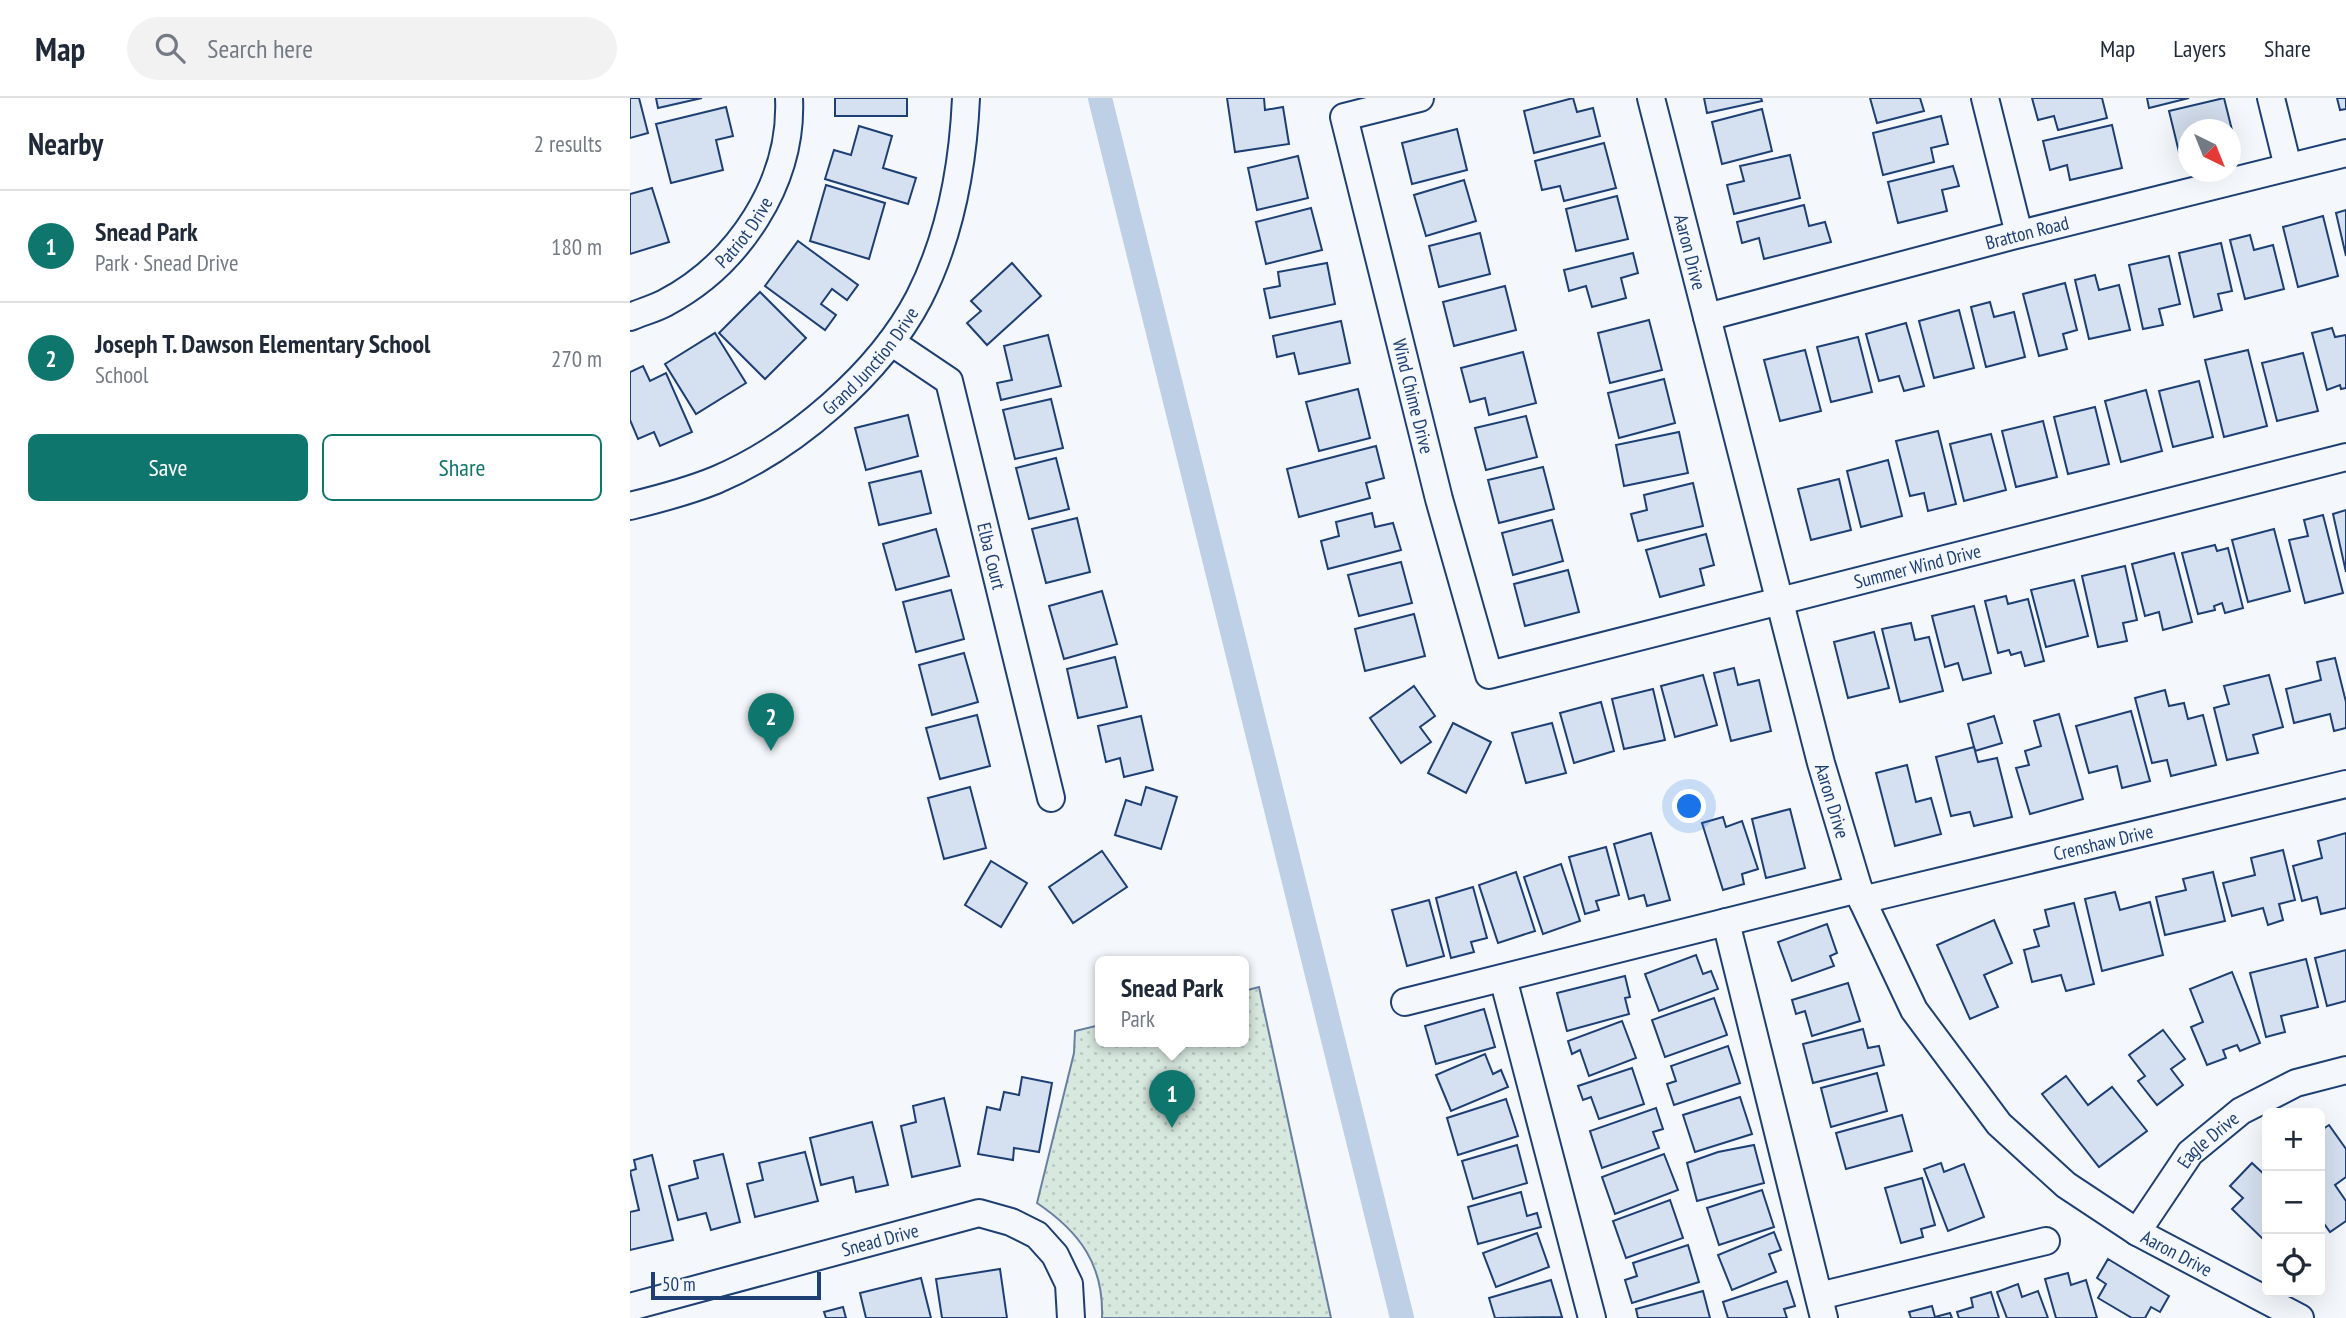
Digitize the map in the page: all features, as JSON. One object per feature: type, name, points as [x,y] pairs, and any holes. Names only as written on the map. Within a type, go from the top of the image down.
[{"type":"street","name":"Patriot Drive","points":[[630,317],[666,303],[710,272],[753,225],[780,170],[790,117],[789,98]]},
{"type":"street","name":"Grand Junction Drive","points":[[630,506],[717,480],[765,454],[809,423],[840,396],[891,342],[919,298],[953,203],[964,149],[966,98]]},
{"type":"street","name":"Wind Chime Drive","points":[[1420,98],[1344,117],[1439,499],[1489,675]]},
{"type":"street","name":"Aaron Drive","points":[[1651,98],[1821,763],[1861,894],[1914,1010],[1998,1124],[2066,1185],[2137,1232],[2292,1317]]},
{"type":"street","points":[[1984,98],[2019,234]]},
{"type":"street","points":[[2271,98],[2288,167]]},
{"type":"street","name":"Bratton Road","points":[[1707,317],[2019,234],[2346,153]]},
{"type":"street","name":"Elba Court","points":[[891,342],[949,381],[1051,798]]},
{"type":"street","name":"Summer Wind Drive","points":[[1489,675],[2346,457]]},
{"type":"street","name":"Crenshaw Drive","points":[[1405,1002],[1726,922],[1861,894],[2346,783]]},
{"type":"street","points":[[1726,922],[1822,1307],[2046,1241]]},
{"type":"street","points":[[1503,978],[1592,1318]]},
{"type":"street","name":"Eagle Drive","points":[[2137,1232],[2190,1153],[2241,1111],[2296,1083],[2346,1070]]},
{"type":"street","name":"Snead Drive","points":[[630,1307],[979,1213],[1011,1222],[1037,1235],[1055,1255],[1069,1284],[1071,1318]]},
{"type":"shaded area","points":[[1259,987],[1331,1318],[1102,1318],[1102,1299],[1094,1266],[1077,1238],[1037,1203],[1074,1053],[1075,1031],[1095,1026],[1095,1047],[1249,1047],[1249,990]]},
{"type":"building","points":[[630,98],[639,98],[648,133],[630,138]]},
{"type":"building","points":[[656,98],[702,98],[658,108]]},
{"type":"building","points":[[835,98],[907,98],[907,116],[835,116]]},
{"type":"building","points":[[1227,98],[1264,98],[1265,110],[1283,107],[1289,144],[1235,152]]},
{"type":"building","points":[[1573,98],[1577,112],[1593,108],[1600,136],[1534,153],[1524,111]]},
{"type":"building","points":[[1704,98],[1761,98],[1762,101],[1707,113]]},
{"type":"building","points":[[1870,98],[1920,98],[1924,111],[1877,123]]},
{"type":"building","points":[[2032,98],[2102,98],[2107,118],[2058,130],[2054,116],[2038,120]]},
{"type":"building","points":[[2147,98],[2189,98],[2149,108]]},
{"type":"building","points":[[2224,98],[2229,119],[2178,119],[2178,148],[2169,111]]},
{"type":"building","points":[[2337,98],[2346,98],[2346,109],[2340,110]]},
{"type":"building","points":[[726,107],[733,136],[716,140],[723,170],[671,183],[656,124]]},
{"type":"building","points":[[1762,109],[1772,151],[1722,164],[1712,122]]},
{"type":"building","points":[[1941,116],[1948,144],[1931,148],[1934,162],[1883,175],[1873,133]]},
{"type":"building","points":[[2112,125],[2122,168],[2070,180],[2067,165],[2050,170],[2043,141]]},
{"type":"building","points":[[859,126],[892,136],[883,168],[916,178],[908,204],[825,179],[834,150],[851,155]]},
{"type":"building","points":[[1457,129],[1467,170],[1412,184],[1402,143]]},
{"type":"building","points":[[1604,143],[1616,188],[1564,201],[1560,186],[1542,190],[1535,161]]},
{"type":"building","points":[[1790,155],[1800,198],[1734,214],[1727,185],[1744,181],[1740,166]]},
{"type":"building","points":[[1298,156],[1308,198],[1257,210],[1248,168]]},
{"type":"building","points":[[1953,166],[1959,186],[1942,190],[1947,211],[1898,223],[1888,182]]},
{"type":"building","points":[[1464,180],[1476,221],[1426,236],[1414,195]]},
{"type":"building","points":[[826,185],[885,203],[869,259],[810,241]]},
{"type":"building","points":[[652,188],[669,242],[630,254],[630,194]]},
{"type":"building","points":[[1617,196],[1628,239],[1576,251],[1566,209]]},
{"type":"building","points":[[1804,205],[1809,226],[1825,222],[1831,242],[1764,259],[1759,238],[1742,243],[1737,222]]},
{"type":"building","points":[[1311,208],[1322,250],[1266,264],[1256,222]]},
{"type":"building","points":[[2346,210],[2346,256],[2336,213]]},
{"type":"building","points":[[2323,216],[2338,276],[2298,287],[2283,227]]},
{"type":"building","points":[[1480,233],[1490,274],[1439,287],[1429,246]]},
{"type":"building","points":[[2250,235],[2254,250],[2273,245],[2284,289],[2245,299],[2230,240]]},
{"type":"building","points":[[798,241],[858,285],[847,300],[832,289],[821,304],[836,315],[825,330],[765,286]]},
{"type":"building","points":[[2221,243],[2232,291],[2218,294],[2222,310],[2194,317],[2179,253]]},
{"type":"building","points":[[1633,253],[1638,273],[1621,278],[1626,298],[1592,307],[1586,286],[1569,291],[1564,270]]},
{"type":"building","points":[[2169,256],[2180,304],[2159,309],[2163,325],[2143,329],[2129,265]]},
{"type":"building","points":[[1012,263],[1041,296],[987,345],[967,323],[981,311],[971,301]]},
{"type":"building","points":[[1327,263],[1335,304],[1270,318],[1264,289],[1280,286],[1278,272]]},
{"type":"building","points":[[2095,275],[2099,290],[2119,285],[2130,330],[2089,339],[2075,280]]},
{"type":"building","points":[[2065,283],[2077,330],[2063,334],[2067,349],[2039,356],[2023,294]]},
{"type":"building","points":[[1505,286],[1516,330],[1454,346],[1443,302]]},
{"type":"building","points":[[760,292],[806,338],[765,379],[719,333]]},
{"type":"building","points":[[1990,302],[1994,317],[2014,312],[2025,357],[1986,367],[1971,307]]},
{"type":"building","points":[[1959,310],[1974,368],[1934,378],[1919,321]]},
{"type":"building","points":[[1649,320],[1662,370],[1610,383],[1598,333]]},
{"type":"building","points":[[1341,321],[1350,363],[1299,374],[1294,353],[1277,357],[1273,336]]},
{"type":"building","points":[[1906,323],[1924,386],[1904,391],[1899,376],[1879,381],[1866,334]]},
{"type":"building","points":[[2332,328],[2335,337],[2346,335],[2346,388],[2341,389],[2340,385],[2327,390],[2312,333]]},
{"type":"building","points":[[715,333],[746,383],[696,414],[665,364]]},
{"type":"building","points":[[1048,335],[1061,386],[1001,400],[997,383],[1012,380],[1004,346]]},
{"type":"building","points":[[1858,337],[1872,392],[1831,402],[1817,347]]},
{"type":"building","points":[[1805,350],[1821,411],[1780,421],[1764,360]]},
{"type":"building","points":[[2248,350],[2267,426],[2224,437],[2205,360]]},
{"type":"building","points":[[1523,352],[1536,403],[1489,415],[1485,398],[1470,402],[1461,368]]},
{"type":"building","points":[[2303,353],[2318,411],[2277,421],[2262,363]]},
{"type":"building","points":[[643,366],[650,381],[666,373],[692,432],[660,446],[654,432],[638,439],[630,420],[630,372]]},
{"type":"building","points":[[1664,379],[1675,423],[1619,438],[1608,393]]},
{"type":"building","points":[[2199,381],[2213,437],[2173,447],[2159,391]]},
{"type":"building","points":[[1358,389],[1370,438],[1319,451],[1306,402]]},
{"type":"building","points":[[2146,390],[2162,451],[2121,462],[2105,401]]},
{"type":"building","points":[[1051,399],[1063,448],[1015,459],[1003,410]]},
{"type":"building","points":[[2095,407],[2109,464],[2068,474],[2054,417]]},
{"type":"building","points":[[908,415],[918,456],[866,470],[855,428]]},
{"type":"building","points":[[1526,416],[1537,457],[1486,470],[1475,428]]},
{"type":"building","points":[[2043,421],[2057,477],[2016,487],[2002,431]]},
{"type":"building","points":[[1938,431],[1956,504],[1928,511],[1924,493],[1910,496],[1896,441]]},
{"type":"building","points":[[1679,432],[1688,473],[1624,486],[1616,445]]},
{"type":"building","points":[[1991,434],[2006,490],[1964,501],[1950,444]]},
{"type":"building","points":[[1376,446],[1384,478],[1366,483],[1370,498],[1299,517],[1287,469]]},
{"type":"building","points":[[1056,458],[1069,509],[1029,519],[1016,468]]},
{"type":"building","points":[[1888,460],[1902,516],[1861,527],[1847,471]]},
{"type":"building","points":[[1543,467],[1554,509],[1499,523],[1488,480]]},
{"type":"building","points":[[921,471],[931,513],[879,525],[869,483]]},
{"type":"building","points":[[1839,479],[1851,530],[1811,540],[1798,489]]},
{"type":"building","points":[[1693,483],[1703,526],[1638,541],[1631,514],[1647,510],[1644,495]]},
{"type":"building","points":[[2346,510],[2346,572],[2333,514]]},
{"type":"building","points":[[1372,513],[1375,527],[1393,523],[1401,550],[1328,569],[1321,541],[1339,536],[1336,522]]},
{"type":"building","points":[[2323,515],[2343,593],[2305,603],[2289,540],[2308,536],[2304,520]]},
{"type":"building","points":[[1077,518],[1090,572],[1046,583],[1032,529]]},
{"type":"building","points":[[1552,520],[1563,561],[1513,575],[1502,533]]},
{"type":"building","points":[[936,529],[949,576],[896,590],[883,544]]},
{"type":"building","points":[[2274,529],[2290,591],[2248,602],[2232,540]]},
{"type":"building","points":[[1706,534],[1714,565],[1700,569],[1704,585],[1660,597],[1646,550]]},
{"type":"building","points":[[2215,545],[2217,551],[2228,548],[2243,608],[2225,613],[2222,603],[2214,606],[2215,610],[2198,614],[2182,553]]},
{"type":"building","points":[[2174,553],[2192,622],[2163,630],[2159,612],[2145,616],[2132,564]]},
{"type":"building","points":[[1401,562],[1412,603],[1359,616],[1348,575]]},
{"type":"building","points":[[2125,566],[2137,620],[2123,623],[2127,641],[2098,647],[2082,576]]},
{"type":"building","points":[[1568,570],[1579,612],[1525,626],[1514,584]]},
{"type":"building","points":[[2074,580],[2088,636],[2046,647],[2031,590]]},
{"type":"building","points":[[951,590],[964,639],[916,652],[903,602]]},
{"type":"building","points":[[1102,591],[1117,644],[1064,659],[1049,606]]},
{"type":"building","points":[[2006,596],[2008,604],[2028,599],[2044,661],[2025,666],[2021,652],[2011,655],[2009,650],[1998,653],[1985,601]]},
{"type":"building","points":[[1974,606],[1991,673],[1963,680],[1958,663],[1945,667],[1932,616]]},
{"type":"building","points":[[1414,614],[1425,656],[1365,671],[1355,629]]},
{"type":"building","points":[[1911,623],[1915,640],[1929,637],[1943,691],[1900,702],[1882,629]]},
{"type":"building","points":[[1874,632],[1889,688],[1848,698],[1834,642]]},
{"type":"building","points":[[964,653],[978,702],[932,715],[919,665]]},
{"type":"building","points":[[1115,657],[1127,707],[1078,718],[1067,669]]},
{"type":"building","points":[[2335,658],[2346,702],[2346,728],[2334,731],[2330,714],[2294,723],[2286,689],[2321,680],[2317,662]]},
{"type":"building","points":[[1734,668],[1738,685],[1759,680],[1771,731],[1731,741],[1714,673]]},
{"type":"building","points":[[1703,675],[1717,725],[1675,737],[1661,686]]},
{"type":"building","points":[[2269,675],[2283,727],[2253,735],[2258,753],[2227,760],[2214,708],[2229,704],[2224,686]]},
{"type":"building","points":[[1414,686],[1435,716],[1420,727],[1431,742],[1401,763],[1370,718]]},
{"type":"building","points":[[1653,689],[1665,740],[1624,749],[1612,699]]},
{"type":"building","points":[[2165,690],[2169,706],[2184,703],[2188,719],[2203,715],[2216,765],[2171,776],[2167,760],[2152,763],[2135,698]]},
{"type":"building","points":[[1601,702],[1614,751],[1574,763],[1560,713]]},
{"type":"building","points":[[2131,711],[2150,781],[2122,788],[2117,766],[2089,773],[2076,726]]},
{"type":"building","points":[[2059,714],[2083,799],[2030,814],[2016,768],[2029,765],[2025,751],[2041,746],[2034,721]]},
{"type":"building","points":[[977,715],[990,766],[940,779],[926,728]]},
{"type":"building","points":[[1141,716],[1153,770],[1124,777],[1120,758],[1106,762],[1098,726]]},
{"type":"building","points":[[1994,716],[2002,743],[1975,751],[1968,724]]},
{"type":"building","points":[[1453,723],[1491,742],[1466,793],[1428,773]]},
{"type":"building","points":[[1552,723],[1566,773],[1526,783],[1512,733]]},
{"type":"building","points":[[1974,747],[1978,762],[1997,758],[2012,817],[1974,826],[1970,812],[1951,816],[1936,757]]},
{"type":"building","points":[[1907,765],[1916,802],[1931,798],[1941,834],[1895,846],[1876,773]]},
{"type":"building","points":[[970,787],[986,848],[944,859],[928,798]]},
{"type":"building","points":[[1146,787],[1177,797],[1161,849],[1115,835],[1126,800],[1141,805]]},
{"type":"building","points":[[1790,809],[1805,868],[1766,878],[1752,819]]},
{"type":"building","points":[[1723,817],[1726,827],[1742,821],[1758,869],[1742,874],[1744,884],[1723,890],[1702,823]]},
{"type":"building","points":[[1651,833],[1670,900],[1647,906],[1644,895],[1629,899],[1614,844]]},
{"type":"building","points":[[2346,833],[2346,908],[2321,914],[2317,897],[2302,901],[2293,866],[2322,858],[2318,841]]},
{"type":"building","points":[[1606,847],[1619,895],[1596,901],[1599,910],[1585,914],[1569,857]]},
{"type":"building","points":[[2283,850],[2295,900],[2279,904],[2283,920],[2268,925],[2263,908],[2232,916],[2223,883],[2255,875],[2251,858]]},
{"type":"building","points":[[1102,851],[1127,887],[1073,923],[1049,887]]},
{"type":"building","points":[[991,861],[1027,883],[1001,927],[965,905]]},
{"type":"building","points":[[1561,864],[1580,921],[1543,934],[1524,877]]},
{"type":"building","points":[[1516,872],[1535,931],[1498,943],[1479,885]]},
{"type":"building","points":[[2213,872],[2225,921],[2165,935],[2156,897],[2186,890],[2183,879]]},
{"type":"building","points":[[1473,887],[1487,938],[1471,942],[1474,952],[1451,958],[1436,898]]},
{"type":"building","points":[[2115,892],[2120,910],[2150,902],[2163,955],[2102,971],[2085,899]]},
{"type":"building","points":[[1429,900],[1444,956],[1407,966],[1392,910]]},
{"type":"building","points":[[2074,903],[2094,984],[2066,991],[2061,975],[2032,982],[2024,950],[2039,946],[2034,930],[2049,926],[2045,910]]},
{"type":"building","points":[[1994,920],[2012,963],[1984,975],[1998,1007],[1970,1019],[1937,945]]},
{"type":"building","points":[[1827,924],[1837,953],[1830,956],[1834,966],[1792,981],[1778,942]]},
{"type":"building","points":[[2346,950],[2346,1001],[2327,1006],[2315,958]]},
{"type":"building","points":[[1696,955],[1703,974],[1711,971],[1718,989],[1659,1011],[1645,974]]},
{"type":"building","points":[[2306,959],[2318,1007],[2281,1016],[2285,1032],[2266,1037],[2250,973]]},
{"type":"building","points":[[2232,972],[2260,1043],[2240,1051],[2237,1045],[2223,1050],[2226,1058],[2207,1065],[2191,1027],[2203,1022],[2190,989]]},
{"type":"building","points":[[1625,976],[1630,997],[1625,998],[1629,1014],[1567,1031],[1557,993]]},
{"type":"building","points":[[1848,983],[1860,1021],[1812,1036],[1805,1011],[1796,1014],[1792,1000]]},
{"type":"building","points":[[1714,998],[1727,1035],[1665,1057],[1652,1020]]},
{"type":"building","points":[[1484,1009],[1495,1047],[1436,1064],[1425,1026]]},
{"type":"building","points":[[1622,1021],[1636,1058],[1589,1076],[1580,1050],[1572,1054],[1568,1041]]},
{"type":"building","points":[[1863,1029],[1868,1048],[1879,1046],[1884,1065],[1813,1083],[1803,1044]]},
{"type":"building","points":[[2163,1030],[2185,1059],[2171,1069],[2183,1085],[2157,1105],[2138,1081],[2145,1076],[2129,1055]]},
{"type":"building","points":[[1728,1046],[1740,1083],[1674,1105],[1667,1084],[1676,1081],[1671,1066]]},
{"type":"building","points":[[1485,1054],[1493,1074],[1501,1070],[1508,1087],[1451,1111],[1436,1075]]},
{"type":"building","points":[[1632,1068],[1644,1104],[1599,1119],[1591,1097],[1583,1100],[1578,1086]]},
{"type":"building","points":[[1877,1073],[1887,1111],[1831,1127],[1821,1088]]},
{"type":"building","points":[[2066,1076],[2088,1105],[2112,1087],[2147,1131],[2099,1167],[2042,1094]]},
{"type":"building","points":[[1022,1077],[1052,1083],[1039,1152],[1014,1148],[1013,1160],[978,1154],[987,1107],[1000,1110],[1004,1092],[1019,1095]]},
{"type":"building","points":[[1740,1097],[1752,1134],[1695,1152],[1683,1115]]},
{"type":"building","points":[[944,1098],[960,1166],[912,1177],[901,1126],[916,1122],[913,1106]]},
{"type":"building","points":[[1506,1099],[1518,1136],[1458,1155],[1447,1118]]},
{"type":"building","points":[[1656,1108],[1663,1129],[1653,1132],[1659,1148],[1602,1168],[1590,1131]]},
{"type":"building","points":[[1902,1115],[1912,1151],[1846,1169],[1836,1133]]},
{"type":"building","points":[[872,1122],[888,1185],[856,1192],[853,1177],[821,1185],[810,1138]]},
{"type":"building","points":[[2329,1125],[2346,1149],[2346,1177],[2335,1185],[2346,1201],[2346,1221],[2330,1232],[2325,1225],[2325,1128]]},
{"type":"building","points":[[1517,1145],[1527,1183],[1473,1199],[1462,1161]]},
{"type":"building","points":[[1754,1145],[1764,1183],[1697,1201],[1687,1163],[1718,1152]]},
{"type":"building","points":[[805,1152],[818,1201],[755,1217],[747,1184],[763,1180],[759,1163]]},
{"type":"building","points":[[723,1154],[740,1222],[711,1230],[706,1213],[678,1220],[669,1186],[698,1178],[694,1161]]},
{"type":"building","points":[[1664,1154],[1678,1190],[1615,1214],[1602,1177]]},
{"type":"building","points":[[652,1155],[673,1240],[630,1250],[630,1212],[639,1210],[630,1171],[636,1169],[634,1160]]},
{"type":"building","points":[[1941,1163],[1944,1172],[1964,1164],[1984,1217],[1948,1231],[1924,1169]]},
{"type":"building","points":[[2252,1163],[2262,1172],[2262,1238],[2232,1209],[2243,1198],[2230,1186]]},
{"type":"building","points":[[1922,1178],[1935,1225],[1921,1229],[1923,1237],[1901,1243],[1885,1188]]},
{"type":"building","points":[[1762,1190],[1774,1227],[1719,1245],[1707,1208]]},
{"type":"building","points":[[1521,1192],[1527,1216],[1537,1213],[1541,1227],[1478,1244],[1468,1207]]},
{"type":"building","points":[[1670,1200],[1683,1238],[1626,1258],[1613,1221]]},
{"type":"building","points":[[1774,1232],[1781,1250],[1769,1254],[1776,1272],[1732,1290],[1718,1255]]},
{"type":"building","points":[[1537,1233],[1549,1267],[1496,1287],[1483,1253]]},
{"type":"building","points":[[1688,1245],[1699,1282],[1632,1303],[1625,1280],[1637,1276],[1633,1263]]},
{"type":"building","points":[[2108,1259],[2169,1296],[2160,1312],[2151,1307],[2145,1318],[2132,1318],[2098,1298],[2106,1284],[2097,1278]]},
{"type":"building","points":[[1000,1269],[1007,1318],[942,1318],[936,1279]]},
{"type":"building","points":[[2068,1273],[2071,1285],[2086,1280],[2097,1318],[2056,1318],[2045,1279]]},
{"type":"building","points":[[921,1278],[931,1318],[866,1318],[860,1293]]},
{"type":"building","points":[[1551,1280],[1562,1317],[1495,1318],[1489,1298]]},
{"type":"building","points":[[1787,1281],[1795,1306],[1784,1309],[1787,1318],[1728,1318],[1723,1302]]},
{"type":"building","points":[[2018,1284],[2022,1297],[2038,1291],[2048,1318],[2007,1318],[1997,1292]]},
{"type":"building","points":[[1703,1291],[1710,1318],[1638,1318],[1636,1309]]},
{"type":"building","points":[[1991,1292],[1999,1318],[1959,1318],[1957,1312],[1973,1307],[1971,1298]]},
{"type":"building","points":[[1932,1306],[1935,1317],[1950,1313],[1952,1318],[1911,1318],[1909,1312]]},
{"type":"building","points":[[843,1307],[846,1318],[826,1318],[824,1312]]},
{"type":"waterway","points":[[1100,98],[1402,1318]]},
{"type":"place","name":"Joseph T. Dawson Elementary School","points":[[771,751]]},
{"type":"place","name":"Snead Park","points":[[1172,1128]]}]
